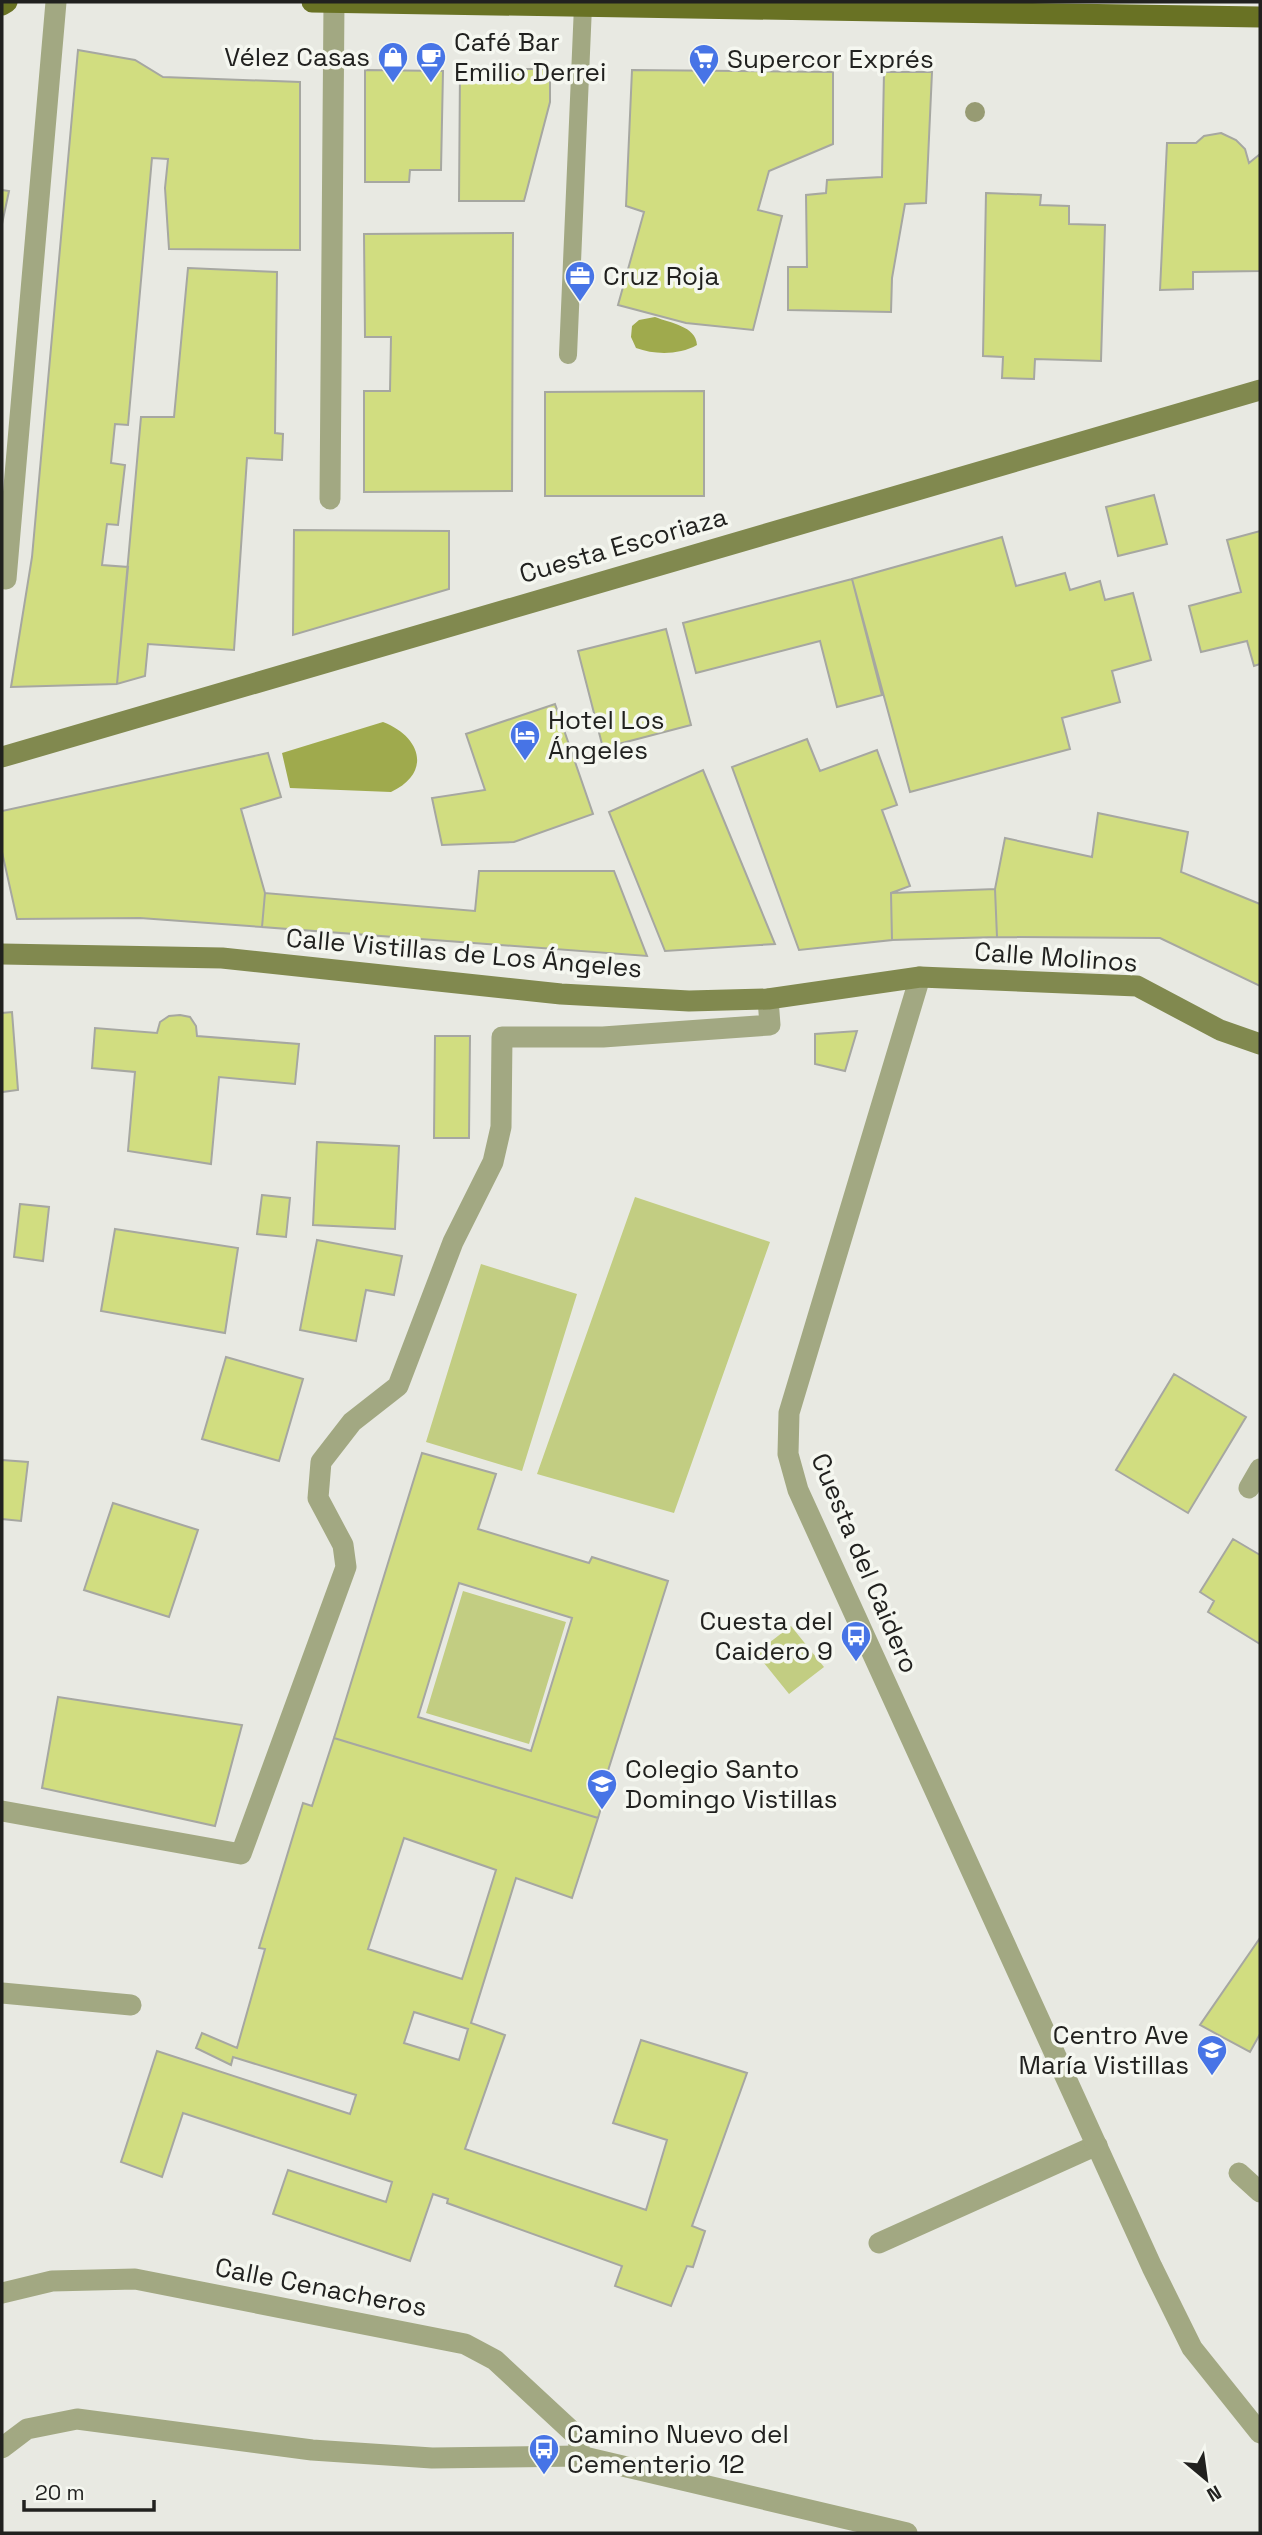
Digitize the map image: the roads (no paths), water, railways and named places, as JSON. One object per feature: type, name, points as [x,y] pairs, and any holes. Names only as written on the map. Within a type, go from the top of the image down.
[{"type":"main road","points":[[2,5],[7,2]]},
{"type":"main road","points":[[312,2],[1260,17]]},
{"type":"main road","name":"Cuesta Escoriaza","points":[[2,757],[1260,390]]},
{"type":"main road","name":"Calle Vistillas de Los Ángeles","points":[[2,954],[222,958],[561,994],[689,1001],[768,999],[920,977]]},
{"type":"main road","name":"Calle Molinos","points":[[920,977],[1137,986],[1220,1030],[1260,1044]]},
{"type":"street","points":[[6,579],[56,2]]},
{"type":"street","points":[[330,499],[334,2]]},
{"type":"street","name":"Cuesta del Caidero","points":[[920,977],[789,1413],[788,1454],[798,1490],[1152,2267],[1192,2348],[1260,2434]]},
{"type":"street","points":[[2,1811],[241,1854],[346,1567],[343,1545],[318,1498],[321,1462],[352,1422],[398,1386],[453,1242],[493,1162],[501,1127],[502,1037],[603,1037],[770,1025],[768,999]]},
{"type":"street","points":[[1249,1488],[1260,1469]]},
{"type":"street","points":[[2,1993],[131,2005]]},
{"type":"street","points":[[879,2243],[1097,2145]]},
{"type":"street","points":[[1239,2173],[1260,2192]]},
{"type":"street","name":"Calle Cenacheros","points":[[2,2293],[52,2280],[135,2279],[465,2344],[495,2360],[578,2437],[580,2456]]},
{"type":"street","points":[[2,2448],[27,2429],[77,2419],[325,2451],[432,2458],[580,2456],[907,2533]]},
{"type":"lane","points":[[568,355],[583,6]]},
{"type":"place","name":"Vélez Casas","points":[[393,84]]},
{"type":"place","name":"Café Bar Emilio Derrei","points":[[431,84]]},
{"type":"place","name":"Supercor Exprés","points":[[704,86]]},
{"type":"place","name":"Cruz Roja","points":[[580,303]]},
{"type":"place","name":"Hotel Los Ángeles","points":[[525,762]]},
{"type":"place","name":"Cuesta del Caidero 9","points":[[856,1663]]},
{"type":"place","name":"Colegio Santo Domingo Vistillas","points":[[602,1811]]},
{"type":"place","name":"Centro Ave María Vistillas","points":[[1212,2077]]},
{"type":"place","name":"Camino Nuevo del Cementerio 12","points":[[544,2476]]}]
